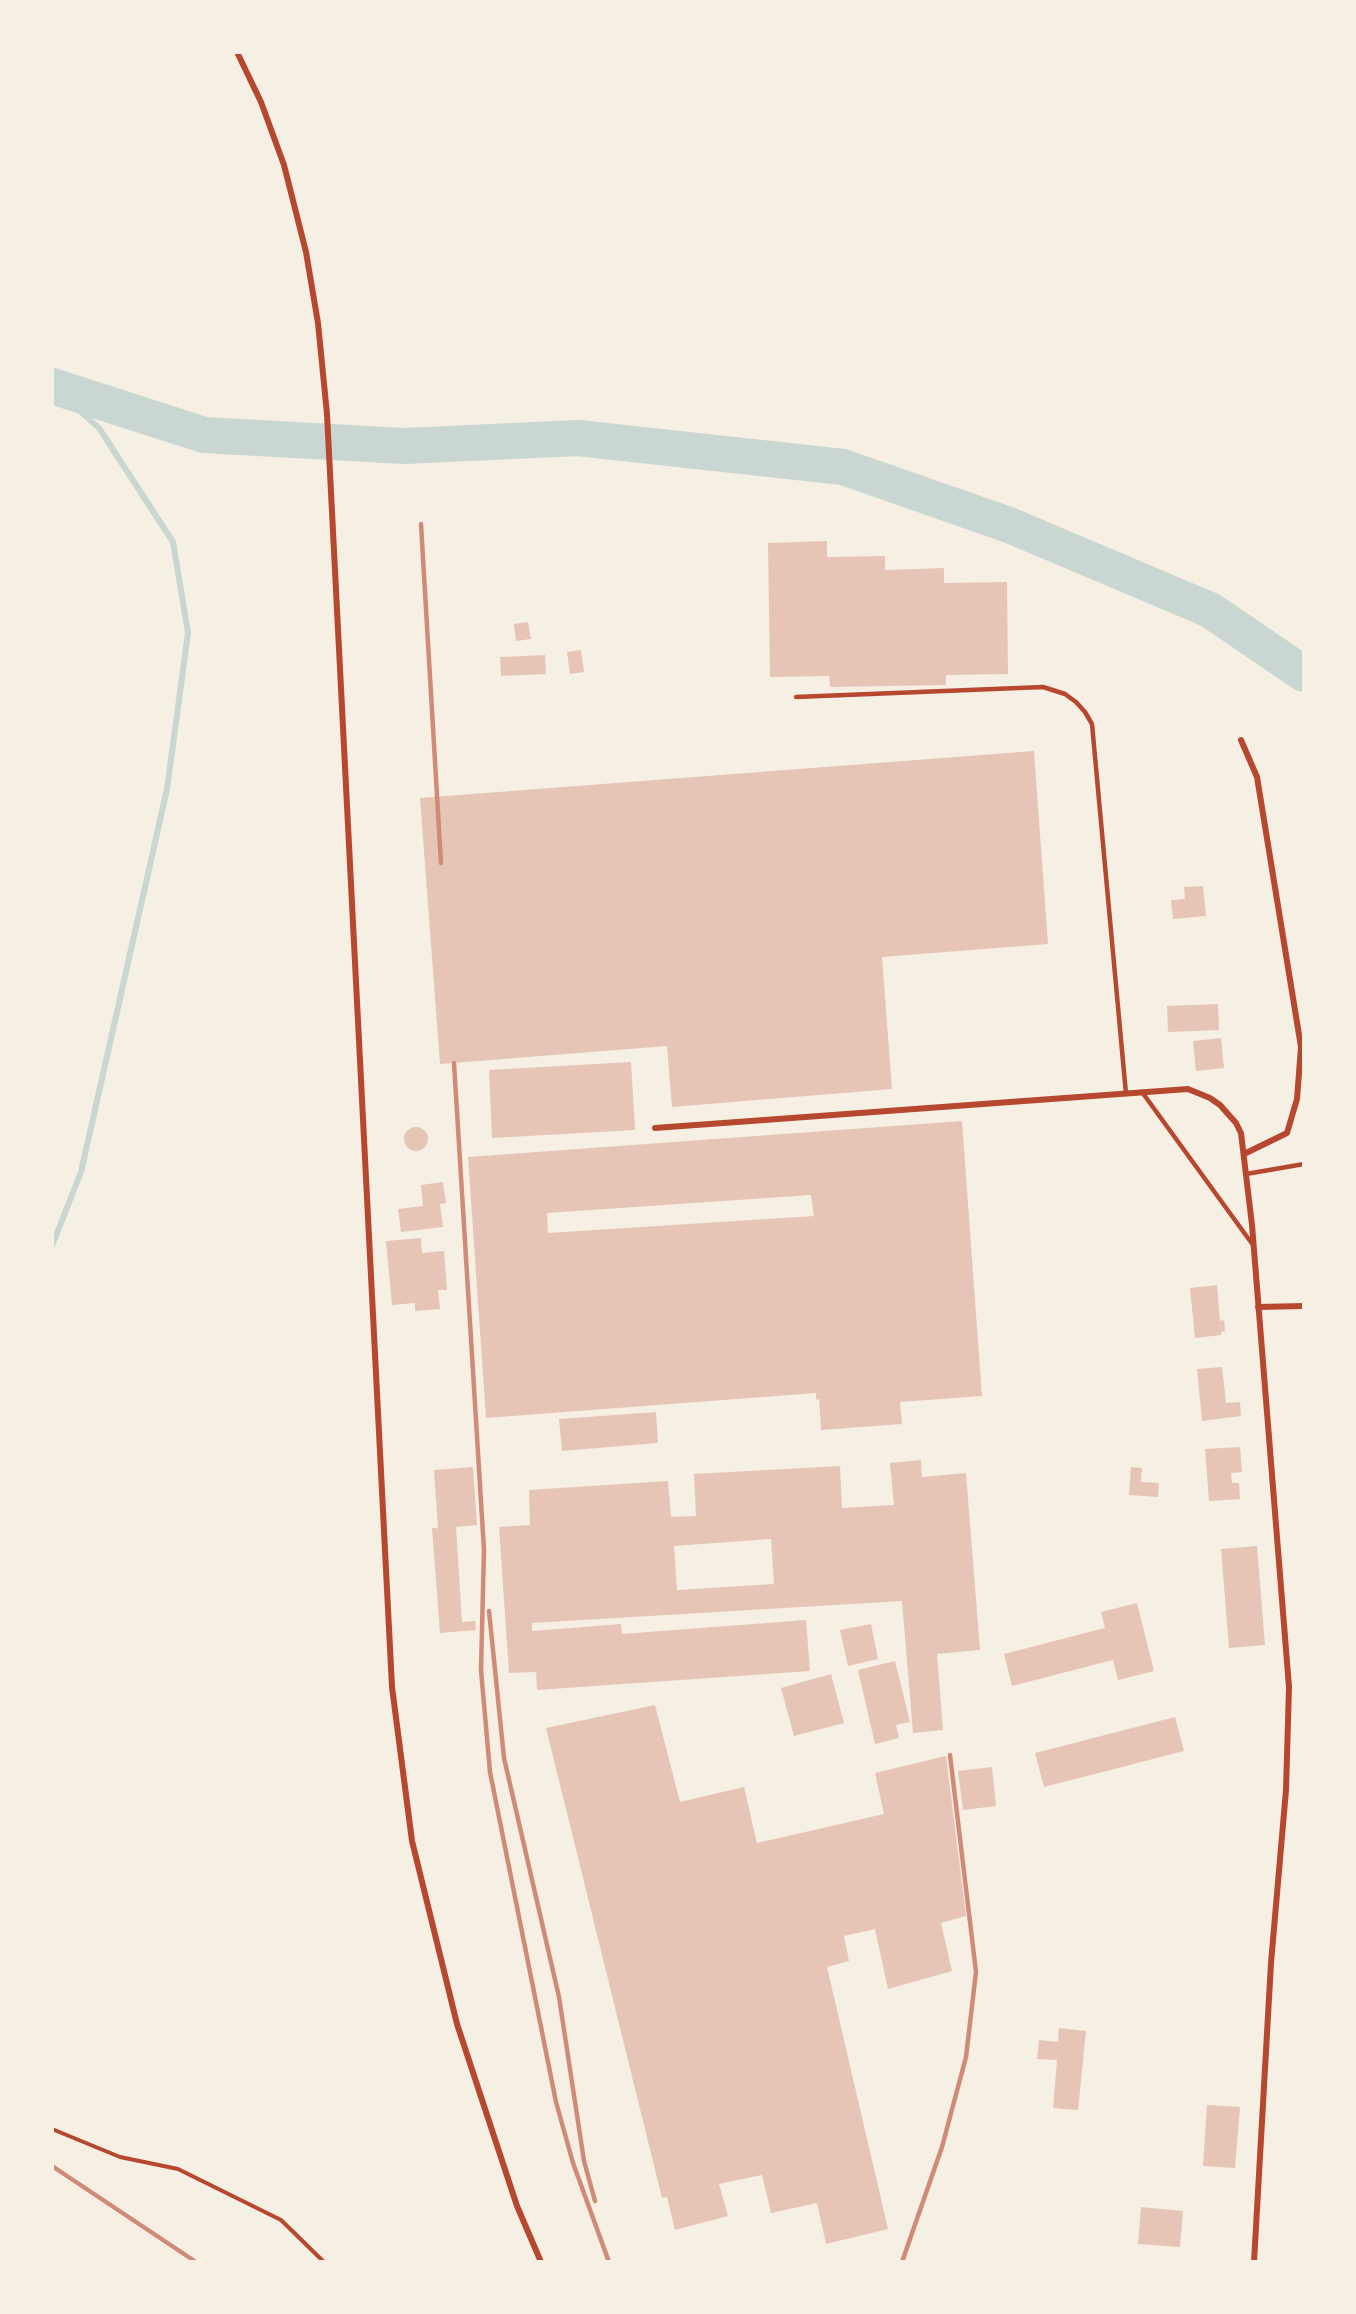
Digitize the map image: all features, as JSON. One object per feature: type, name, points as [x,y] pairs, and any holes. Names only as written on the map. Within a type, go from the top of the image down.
[{"type":"street","points":[[237,52],[261,102],[284,165],[306,252],[318,323],[327,414],[392,1687],[412,1841],[457,2024],[517,2206],[541,2262]]},
{"type":"street","points":[[1241,740],[1257,777],[1301,1047],[1297,1099],[1287,1133],[1244,1154]]},
{"type":"street","points":[[655,1128],[1188,1089],[1210,1098],[1236,1123],[1241,1133],[1244,1154],[1253,1246],[1289,1687],[1286,1790],[1271,1963],[1254,2262]]},
{"type":"street","points":[[1258,1307],[1304,1306]]},
{"type":"lane","points":[[796,697],[1043,687],[1065,694],[1085,712],[1092,724],[1126,1094]]},
{"type":"lane","points":[[1142,1092],[1253,1246]]},
{"type":"lane","points":[[1246,1174],[1304,1164]]},
{"type":"path","points":[[52,2129],[120,2157],[178,2169],[281,2220],[324,2262]]},
{"type":"building","points":[[827,541],[827,557],[885,556],[885,570],[944,568],[944,583],[1007,582],[1008,674],[946,675],[946,685],[830,687],[829,676],[770,677],[768,543]]},
{"type":"building","points":[[528,622],[531,639],[516,641],[514,624]]},
{"type":"building","points":[[581,650],[584,672],[570,674],[567,652]]},
{"type":"building","points":[[545,655],[546,674],[501,676],[500,657]]},
{"type":"building","points":[[1034,751],[1048,944],[882,957],[892,1089],[672,1107],[667,1046],[440,1064],[420,798]]},
{"type":"building","points":[[1203,886],[1206,916],[1173,919],[1171,900],[1185,899],[1184,887]]},
{"type":"building","points":[[1218,1004],[1219,1030],[1168,1032],[1167,1006]]},
{"type":"building","points":[[1221,1038],[1224,1068],[1196,1071],[1193,1041]]},
{"type":"building","points":[[631,1062],[635,1130],[492,1138],[489,1070]]},
{"type":"building","points":[[962,1121],[982,1396],[900,1402],[902,1424],[821,1430],[819,1399],[816,1400],[816,1393],[486,1418],[468,1157]],"holes":[[[811,1195],[814,1216],[548,1233],[547,1213]]]},
{"type":"building","points":[[416,1127],[424,1131],[428,1139],[424,1147],[416,1151],[408,1147],[404,1139],[408,1131]]},
{"type":"building","points":[[443,1182],[446,1203],[440,1204],[443,1227],[401,1232],[398,1209],[423,1206],[421,1185]]},
{"type":"building","points":[[421,1238],[422,1253],[444,1251],[447,1290],[438,1290],[440,1309],[415,1311],[415,1303],[392,1305],[386,1241]]},
{"type":"building","points":[[1217,1285],[1220,1321],[1224,1320],[1225,1331],[1221,1332],[1221,1335],[1195,1338],[1190,1288]]},
{"type":"building","points":[[1222,1367],[1226,1403],[1240,1402],[1241,1416],[1202,1421],[1197,1369]]},
{"type":"building","points":[[656,1412],[658,1443],[562,1451],[559,1419]]},
{"type":"building","points":[[1240,1447],[1242,1472],[1231,1473],[1232,1483],[1239,1483],[1240,1499],[1209,1501],[1205,1449]]},
{"type":"building","points":[[921,1460],[922,1477],[966,1473],[980,1650],[937,1654],[943,1730],[913,1733],[902,1601],[532,1623],[532,1631],[621,1624],[622,1634],[806,1620],[810,1671],[537,1690],[536,1672],[509,1673],[499,1527],[530,1525],[529,1490],[668,1481],[671,1517],[696,1516],[694,1474],[840,1466],[842,1508],[894,1505],[890,1463]],"holes":[[[771,1539],[774,1584],[677,1590],[674,1546]]]},
{"type":"building","points":[[473,1467],[477,1525],[456,1527],[462,1622],[475,1621],[476,1630],[440,1633],[432,1528],[438,1528],[434,1470]]},
{"type":"building","points":[[1131,1467],[1142,1468],[1141,1482],[1159,1483],[1158,1497],[1129,1495]]},
{"type":"building","points":[[1257,1546],[1265,1645],[1229,1648],[1221,1549]]},
{"type":"building","points":[[1137,1603],[1154,1671],[1118,1680],[1113,1660],[1012,1686],[1004,1654],[1105,1628],[1101,1612]]},
{"type":"building","points":[[871,1624],[878,1659],[848,1666],[840,1630]]},
{"type":"building","points":[[895,1661],[910,1722],[896,1725],[899,1738],[875,1744],[858,1670]]},
{"type":"building","points":[[831,1674],[844,1723],[794,1736],[781,1688]]},
{"type":"building","points":[[655,1705],[680,1802],[744,1787],[757,1843],[884,1814],[875,1773],[946,1756],[966,1916],[941,1923],[952,1971],[888,1989],[875,1929],[844,1936],[849,1961],[827,1967],[888,2229],[826,2244],[817,2203],[771,2213],[762,2175],[719,2184],[728,2216],[675,2230],[667,2197],[662,2198],[546,1728]]},
{"type":"building","points":[[1175,1717],[1184,1751],[1044,1787],[1035,1753]]},
{"type":"building","points":[[992,1767],[996,1806],[963,1810],[958,1771]]},
{"type":"building","points":[[1059,2028],[1086,2031],[1078,2110],[1053,2108],[1057,2060],[1037,2059],[1039,2040],[1058,2042]]},
{"type":"building","points":[[1207,2105],[1240,2107],[1235,2168],[1203,2166]]},
{"type":"building","points":[[1141,2207],[1183,2211],[1180,2247],[1138,2244]]},
{"type":"waterway","points":[[52,386],[99,428],[173,542],[188,633],[167,789],[81,1172],[52,1246]]},
{"type":"waterway","points":[[52,386],[204,435],[404,446],[578,438],[843,467],[1009,525],[1210,610],[1304,674]]},
{"type":"railway","points":[[421,524],[441,863]]},
{"type":"railway","points":[[454,1063],[484,1550],[481,1670],[490,1772],[556,2102],[573,2163],[609,2262]]},
{"type":"railway","points":[[489,1611],[504,1758],[559,1997],[584,2161],[595,2201]]},
{"type":"railway","points":[[902,2262],[942,2147],[966,2057],[976,1972],[950,1755]]},
{"type":"railway","points":[[52,2166],[196,2262]]}]
